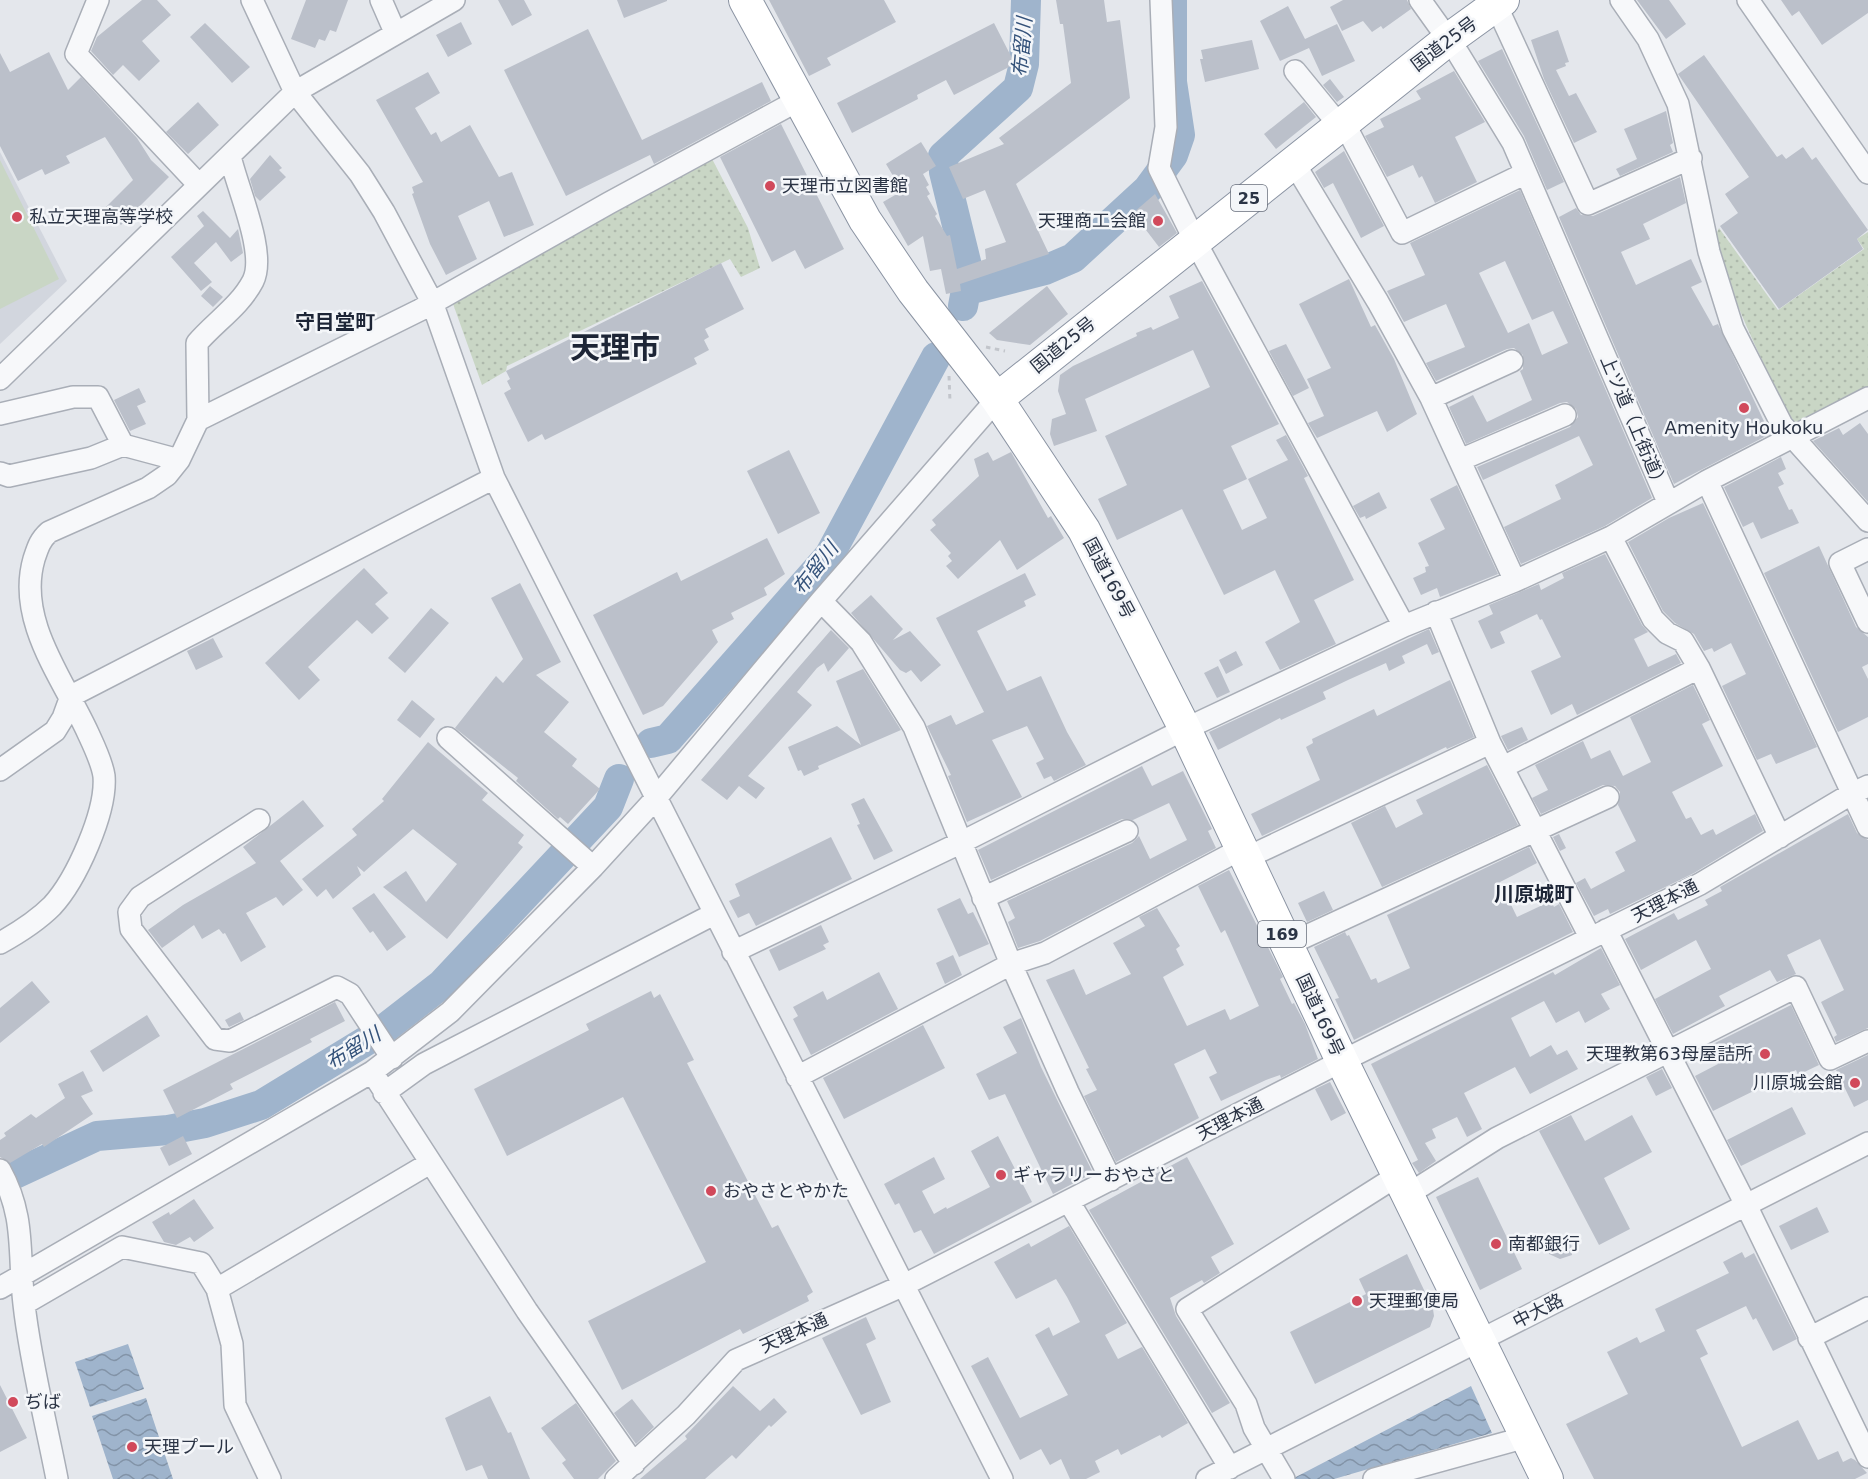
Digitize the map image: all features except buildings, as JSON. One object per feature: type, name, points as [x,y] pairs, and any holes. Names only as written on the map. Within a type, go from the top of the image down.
[{"type":"highway","points":[[745,0],[838,173],[889,256],[997,399]]},
{"type":"highway","name":"国道25号","points":[[997,399],[1449,39],[1499,2]]},
{"type":"highway","name":"国道169号","points":[[997,399],[1084,530],[1185,729],[1342,1061],[1547,1479]]},
{"type":"street","points":[[98,0],[76,54],[199,185]]},
{"type":"street","points":[[252,0],[295,92],[360,174],[384,212],[432,302],[494,478],[902,1286],[1002,1479]]},
{"type":"street","points":[[381,0],[395,32]]},
{"type":"street","points":[[0,380],[295,92],[395,32],[454,0]]},
{"type":"street","points":[[1161,0],[1166,127],[1161,173],[1194,241],[1404,626]]},
{"type":"street","name":"上ツ道（上街道）","points":[[1420,0],[1449,39],[1513,143],[1668,502],[1791,436],[1866,403]]},
{"type":"street","points":[[1621,0],[1648,39],[1678,104],[1709,252],[1733,329],[1782,425],[1868,521]]},
{"type":"street","points":[[1748,0],[1867,168]]},
{"type":"street","points":[[1499,2],[1588,204],[1691,158]]},
{"type":"street","points":[[1295,71],[1342,124],[1402,233],[1526,173]]},
{"type":"street","points":[[198,420],[420,310],[799,100]]},
{"type":"street","points":[[0,943],[20,932],[52,905],[67,885],[95,827],[102,802],[104,776],[97,754],[71,696],[42,641],[32,612],[31,571],[40,539],[49,532],[148,488],[167,475],[179,460],[198,420],[197,343],[240,299],[252,282],[258,268],[254,237],[230,156]]},
{"type":"street","points":[[1294,163],[1431,398],[1515,581]]},
{"type":"street","points":[[1431,398],[1512,361]]},
{"type":"street","points":[[0,414],[73,397],[98,397],[123,445]]},
{"type":"street","points":[[0,1288],[372,1072],[386,1050],[450,1012],[586,860],[657,797],[821,601],[997,399]]},
{"type":"street","points":[[1460,460],[1565,415]]},
{"type":"street","points":[[0,473],[9,476],[91,458],[123,445],[179,460]]},
{"type":"street","points":[[0,770],[56,731],[71,696],[494,478]]},
{"type":"street","points":[[1707,481],[1859,790],[1868,827]]},
{"type":"street","points":[[733,952],[960,843],[1185,729],[1404,626],[1515,581],[1611,537],[1668,502]]},
{"type":"street","points":[[1611,537],[1653,619],[1667,633],[1683,641],[1699,668],[1780,837]]},
{"type":"street","points":[[1868,549],[1840,563],[1868,622]]},
{"type":"street","points":[[821,601],[861,642],[914,727],[1011,964],[1068,1092],[1112,1180]]},
{"type":"street","points":[[1436,612],[1490,743],[1534,831],[1668,1050],[1868,1457]]},
{"type":"street","points":[[1503,767],[1699,668]]},
{"type":"street","points":[[448,738],[586,860]]},
{"type":"street","points":[[797,1077],[1011,964],[1045,953],[1243,854],[1490,743]]},
{"type":"street","name":"天理本通","points":[[616,1479],[686,1415],[736,1360],[902,1286],[1342,1061],[1700,884],[1859,790]]},
{"type":"street","points":[[1287,945],[1608,797]]},
{"type":"street","points":[[259,820],[140,897],[129,912],[131,929],[215,1039],[230,1041],[337,987],[350,994],[386,1050]]},
{"type":"street","points":[[983,898],[1127,831]]},
{"type":"street","points":[[384,1093],[424,1064],[714,914]]},
{"type":"street","points":[[1284,1479],[1254,1428],[1246,1404],[1188,1309],[1386,1183],[1403,1186],[1796,987],[1830,1059],[1868,1041]]},
{"type":"street","points":[[372,1072],[527,1311],[634,1464]]},
{"type":"street","name":"中大路","points":[[1207,1479],[1868,1143]]},
{"type":"street","points":[[217,1288],[430,1163]]},
{"type":"street","points":[[0,1170],[11,1191],[18,1214],[24,1304],[57,1479]]},
{"type":"street","points":[[1069,1202],[1230,1468]]},
{"type":"street","points":[[24,1304],[122,1247],[201,1263],[217,1288],[232,1344],[235,1405],[270,1479]]},
{"type":"street","points":[[1809,1338],[1868,1308]]},
{"type":"street","points":[[1374,1479],[1526,1437]]},
{"type":"path","points":[[949,370],[950,402]]},
{"type":"shaded area","name":"私立天理高等学校","points":[[0,152],[67,281],[0,344]]},
{"type":"green space","points":[[709,153],[748,228],[760,268],[741,277],[730,259],[507,366],[506,371],[482,385],[452,301]]},
{"type":"green space","name":"私立天理高等学校","points":[[0,160],[59,279],[0,309]]},
{"type":"green space","points":[[1719,228],[1778,310],[1864,249],[1857,239],[1868,232],[1868,396],[1797,431],[1731,290],[1713,241]]},
{"type":"water","name":"天理プール","points":[[128,1344],[144,1389],[90,1407],[75,1362]]},
{"type":"water","points":[[1471,1386],[1492,1433],[1334,1479],[1292,1479]]},
{"type":"water","name":"天理プール","points":[[146,1398],[173,1479],[113,1479],[92,1416]]},
{"type":"waterway","name":"布留川","points":[[963,306],[969,274],[944,172],[943,156],[1018,88],[1024,64],[1026,0]]},
{"type":"waterway","points":[[968,290],[1045,270],[1073,258],[1148,189],[1173,155],[1180,135],[1172,82],[1172,0]]},
{"type":"waterway","name":"布留川","points":[[651,743],[668,739],[829,556],[936,357]]},
{"type":"waterway","name":"布留川","points":[[0,1181],[97,1136],[168,1130],[205,1123],[261,1105],[379,1033],[442,984],[608,807],[619,779]]},
{"type":"place","name":"天理市立図書館","points":[[770,186]]},
{"type":"place","name":"私立天理高等学校","points":[[17,217]]},
{"type":"place","name":"天理商工会館","points":[[1158,221]]},
{"type":"place","name":"Amenity Houkoku","points":[[1744,408]]},
{"type":"place","name":"天理教第63母屋詰所","points":[[1765,1054]]},
{"type":"place","name":"川原城会館","points":[[1855,1083]]},
{"type":"place","name":"ギャラリーおやさと","points":[[1001,1175]]},
{"type":"place","name":"おやさとやかた","points":[[711,1191]]},
{"type":"place","name":"南都銀行","points":[[1496,1244]]},
{"type":"place","name":"天理郵便局","points":[[1357,1301]]},
{"type":"place","name":"ぢば","points":[[13,1402]]},
{"type":"place","name":"天理プール","points":[[132,1447]]},
{"type":"district","name":"守目堂町","points":[[335,322]]},
{"type":"district","name":"天理市","points":[[615,348]]},
{"type":"district","name":"川原城町","points":[[1534,894]]}]
